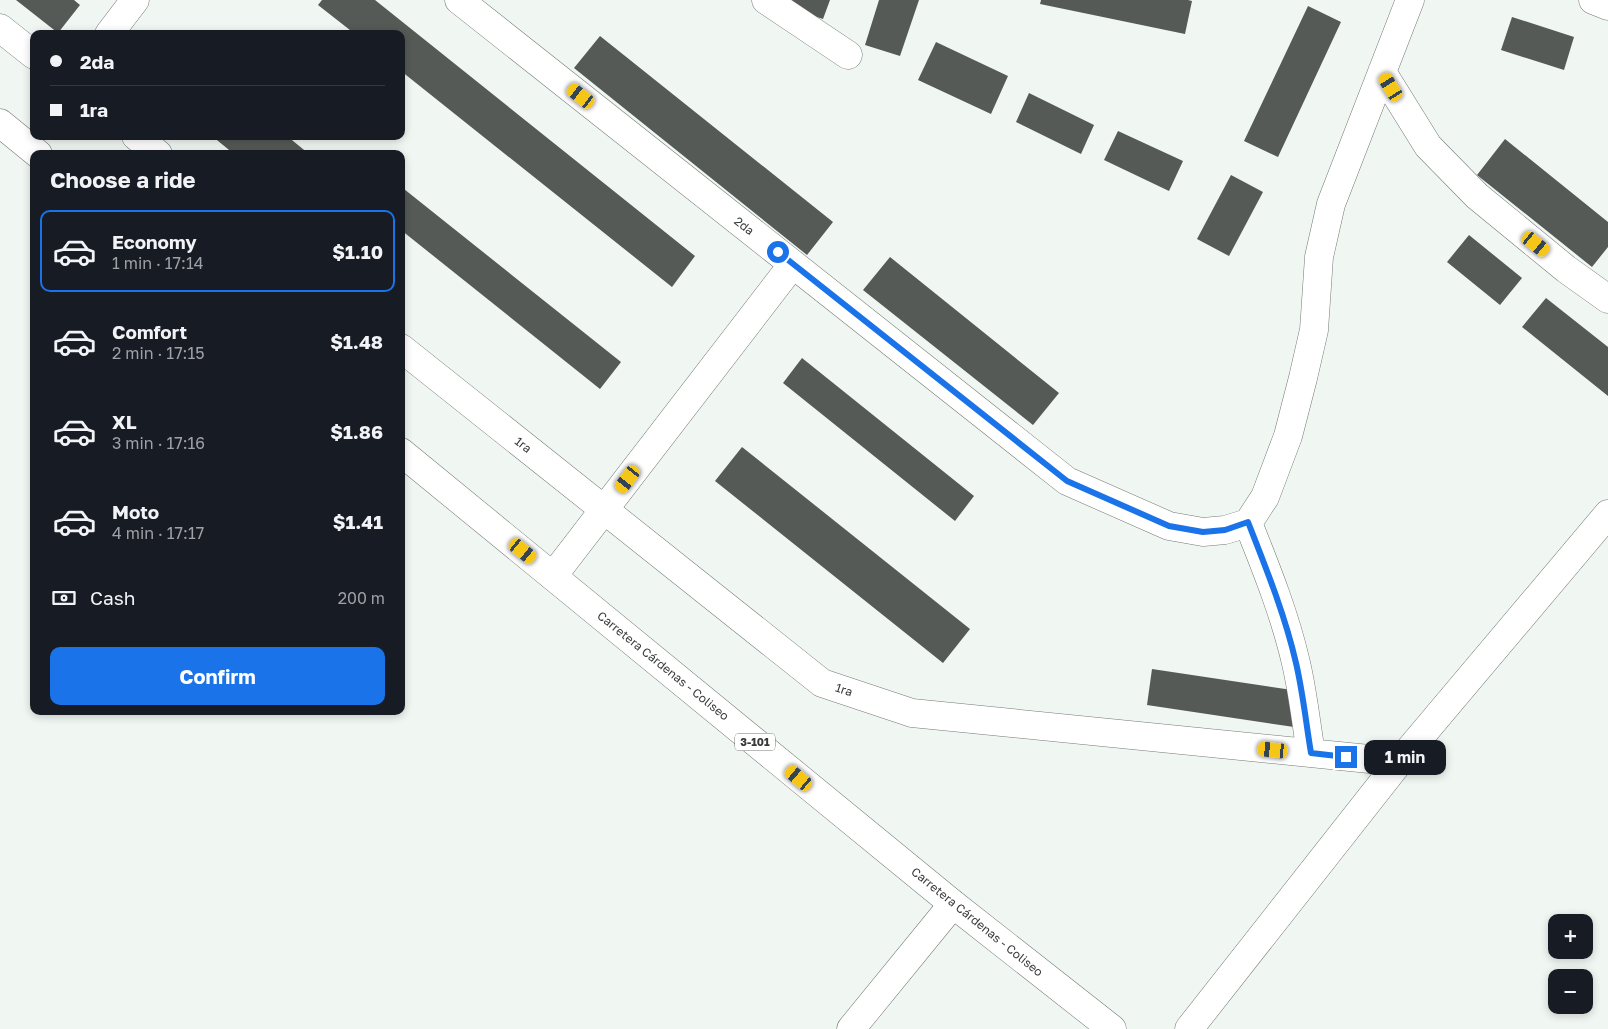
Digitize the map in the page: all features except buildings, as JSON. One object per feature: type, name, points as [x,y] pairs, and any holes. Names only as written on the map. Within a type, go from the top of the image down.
[{"type":"street","points":[[112,30],[135,0]]},
{"type":"street","name":"2da","points":[[459,0],[1067,481],[1169,526],[1203,532],[1225,530],[1248,522]]},
{"type":"street","points":[[766,0],[848,55]]},
{"type":"street","points":[[1311,753],[1296,663],[1262,556],[1248,522],[1265,497],[1288,436],[1314,330],[1319,257],[1331,204],[1410,0]]},
{"type":"street","points":[[1593,0],[1608,6]]},
{"type":"street","points":[[0,28],[30,52]]},
{"type":"street","points":[[1382,72],[1428,146],[1477,196],[1566,269],[1608,299]]},
{"type":"street","points":[[0,123],[33,150]]},
{"type":"street","points":[[141,140],[153,150]]},
{"type":"street","points":[[554,576],[794,264]]},
{"type":"street","name":"1ra","points":[[405,351],[822,683],[912,713],[1399,762]]},
{"type":"street","name":"Carretera Cárdenas - Coliseo","points":[[405,455],[952,904],[1112,1029]]},
{"type":"street","points":[[1189,1029],[1399,762],[1608,514]]},
{"type":"street","points":[[851,1029],[952,904]]},
{"type":"route","points":[[778,252],[1067,481],[1169,526],[1203,532],[1225,530],[1248,522],[1262,556],[1296,663],[1311,753],[1346,757]]}]
